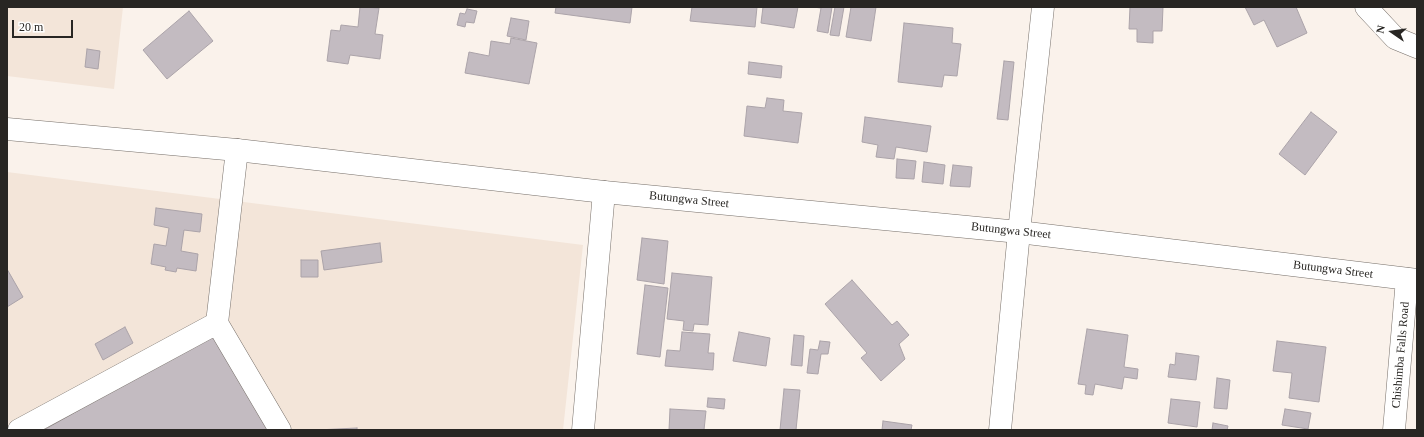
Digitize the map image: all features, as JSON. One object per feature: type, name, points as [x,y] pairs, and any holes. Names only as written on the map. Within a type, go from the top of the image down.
[{"type":"main road","points":[[1000,430],[1043,7]]},
{"type":"main road","points":[[1366,7],[1395,38],[1417,47]]},
{"type":"main road","name":"Butungwa Street","points":[[7,129],[237,150],[604,192],[1019,232],[1412,279]]},
{"type":"main road","points":[[237,150],[217,323],[280,430]]},
{"type":"main road","points":[[583,430],[604,192]]},
{"type":"main road","name":"Chishimba Falls Road","points":[[1394,430],[1412,279]]},
{"type":"main road","points":[[19,430],[217,323]]},
{"type":"shaded area","points":[[7,7],[123,7],[114,89],[7,76]]},
{"type":"shaded area","points":[[7,172],[583,245],[563,430],[7,430]]},
{"type":"building","points":[[360,7],[379,8],[375,34],[383,35],[380,59],[350,55],[348,64],[327,61],[331,30],[340,31],[341,25],[358,27]]},
{"type":"building","points":[[556,7],[632,7],[630,23],[555,13]]},
{"type":"building","points":[[692,7],[757,7],[755,27],[690,21]]},
{"type":"building","points":[[763,7],[798,7],[794,28],[761,23]]},
{"type":"building","points":[[813,7],[832,7],[828,33],[817,31],[821,8]]},
{"type":"building","points":[[835,7],[844,7],[839,36],[830,35]]},
{"type":"building","points":[[851,7],[876,7],[871,41],[846,37]]},
{"type":"building","points":[[1130,7],[1163,7],[1162,31],[1153,31],[1153,43],[1137,42],[1137,29],[1129,29]]},
{"type":"building","points":[[1245,7],[1296,7],[1307,33],[1277,47],[1264,20],[1254,25]]},
{"type":"building","points":[[467,9],[477,11],[474,23],[466,22],[465,27],[457,25],[460,13],[465,14]]},
{"type":"building","points":[[189,11],[213,41],[167,79],[143,50]]},
{"type":"building","points":[[511,18],[529,21],[526,40],[507,36]]},
{"type":"building","points":[[904,23],[953,28],[952,43],[961,44],[957,76],[944,75],[942,87],[898,82]]},
{"type":"building","points":[[511,38],[537,43],[529,84],[465,73],[469,52],[489,56],[491,41],[510,44]]},
{"type":"building","points":[[87,49],[100,51],[98,69],[85,67]]},
{"type":"building","points":[[1004,61],[1014,62],[1008,120],[997,119]]},
{"type":"building","points":[[749,62],[782,66],[781,78],[748,74]]},
{"type":"building","points":[[767,98],[784,100],[783,111],[802,113],[798,143],[744,136],[747,106],[765,108]]},
{"type":"building","points":[[1311,112],[1337,132],[1305,175],[1279,154]]},
{"type":"building","points":[[865,117],[931,126],[927,152],[896,147],[894,159],[876,157],[878,145],[862,142]]},
{"type":"building","points":[[897,159],[916,161],[914,179],[896,178]]},
{"type":"building","points":[[924,162],[945,165],[943,184],[922,182]]},
{"type":"building","points":[[953,165],[972,167],[970,187],[950,186]]},
{"type":"building","points":[[156,208],[202,214],[200,232],[184,230],[181,251],[198,254],[196,271],[177,268],[176,272],[165,270],[166,267],[151,264],[154,244],[166,246],[169,228],[154,225]]},
{"type":"building","points":[[642,238],[668,241],[664,284],[637,280]]},
{"type":"building","points":[[380,243],[382,262],[324,270],[321,251]]},
{"type":"building","points":[[301,260],[318,260],[318,277],[301,277]]},
{"type":"building","points":[[7,269],[23,297],[7,307]]},
{"type":"building","points":[[672,273],[712,277],[708,325],[694,324],[693,331],[683,330],[684,321],[667,319]]},
{"type":"building","points":[[852,280],[892,325],[897,321],[909,335],[899,344],[905,359],[881,381],[861,358],[867,353],[825,304]]},
{"type":"building","points":[[645,285],[668,288],[660,357],[637,354]]},
{"type":"building","points":[[125,327],[133,343],[103,360],[95,344]]},
{"type":"building","points":[[1087,329],[1128,335],[1124,367],[1138,369],[1137,379],[1124,377],[1122,389],[1095,384],[1093,395],[1085,394],[1086,385],[1078,384]]},
{"type":"building","points":[[682,332],[710,334],[708,353],[714,353],[713,370],[665,366],[667,350],[680,351]]},
{"type":"building","points":[[739,332],[770,338],[766,366],[733,361]]},
{"type":"building","points":[[213,333],[268,430],[44,430]]},
{"type":"building","points":[[794,335],[804,336],[802,366],[791,365]]},
{"type":"building","points":[[820,341],[830,342],[828,354],[821,354],[818,374],[807,373],[810,349],[818,350]]},
{"type":"building","points":[[1277,341],[1326,347],[1319,402],[1289,398],[1292,373],[1273,371]]},
{"type":"building","points":[[1176,353],[1199,356],[1196,380],[1168,377],[1170,364],[1175,365]]},
{"type":"building","points":[[1217,378],[1230,380],[1227,409],[1214,408]]},
{"type":"building","points":[[784,389],[800,390],[796,430],[780,430]]},
{"type":"building","points":[[708,398],[725,399],[724,409],[707,407]]},
{"type":"building","points":[[1171,399],[1200,402],[1197,427],[1168,423]]},
{"type":"building","points":[[670,409],[706,411],[704,430],[669,430]]},
{"type":"building","points":[[1285,409],[1311,413],[1308,429],[1282,425]]},
{"type":"building","points":[[883,421],[912,425],[911,430],[882,430]]},
{"type":"building","points":[[1213,423],[1228,426],[1227,430],[1212,430]]},
{"type":"building","points":[[357,428],[357,430],[317,430]]}]
